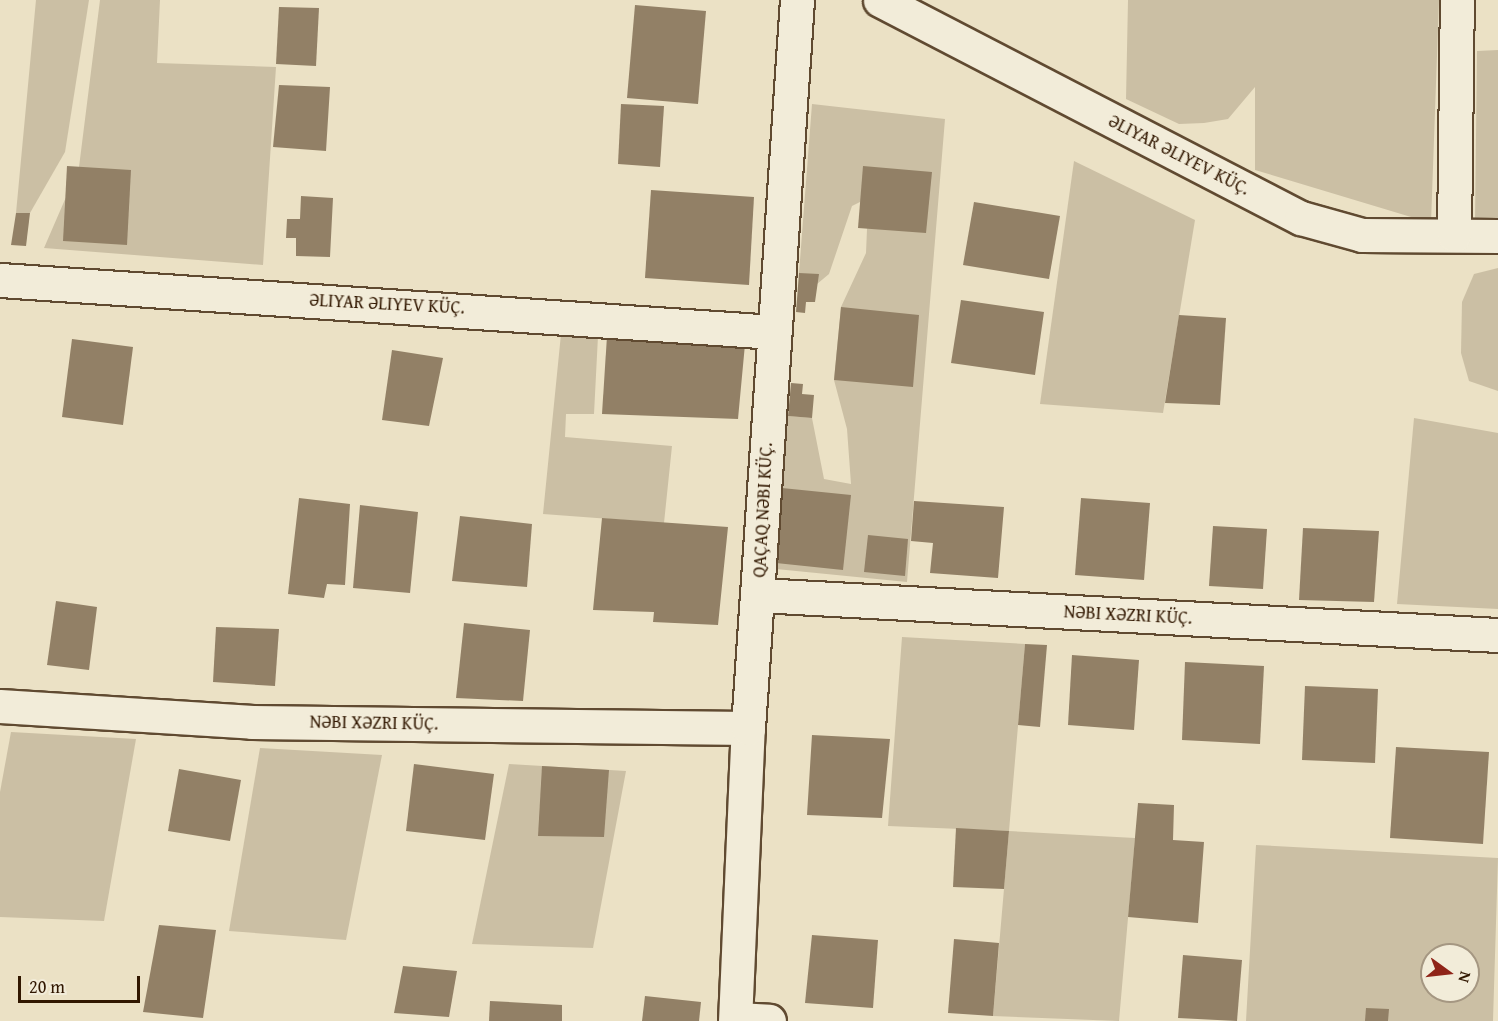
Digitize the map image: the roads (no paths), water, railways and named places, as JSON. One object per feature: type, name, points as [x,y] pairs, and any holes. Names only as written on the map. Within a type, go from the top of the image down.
[{"type":"street","name":"QAÇAQ NƏBI KÜÇ.","points":[[736,1020],[748,728],[759,595],[796,0]]},
{"type":"street","name":"ƏLIYAR ƏLIYEV KÜÇ.","points":[[880,0],[1301,218],[1362,235],[1498,236]]},
{"type":"street","points":[[1454,235],[1457,0]]},
{"type":"street","name":"ƏLIYAR ƏLIYEV KÜÇ.","points":[[0,280],[774,332]]},
{"type":"street","name":"NƏBI XƏZRI KÜÇ.","points":[[759,595],[1498,635]]},
{"type":"street","name":"NƏBI XƏZRI KÜÇ.","points":[[0,706],[252,722],[748,728]]},
{"type":"street","points":[[736,1020],[769,1021]]}]
